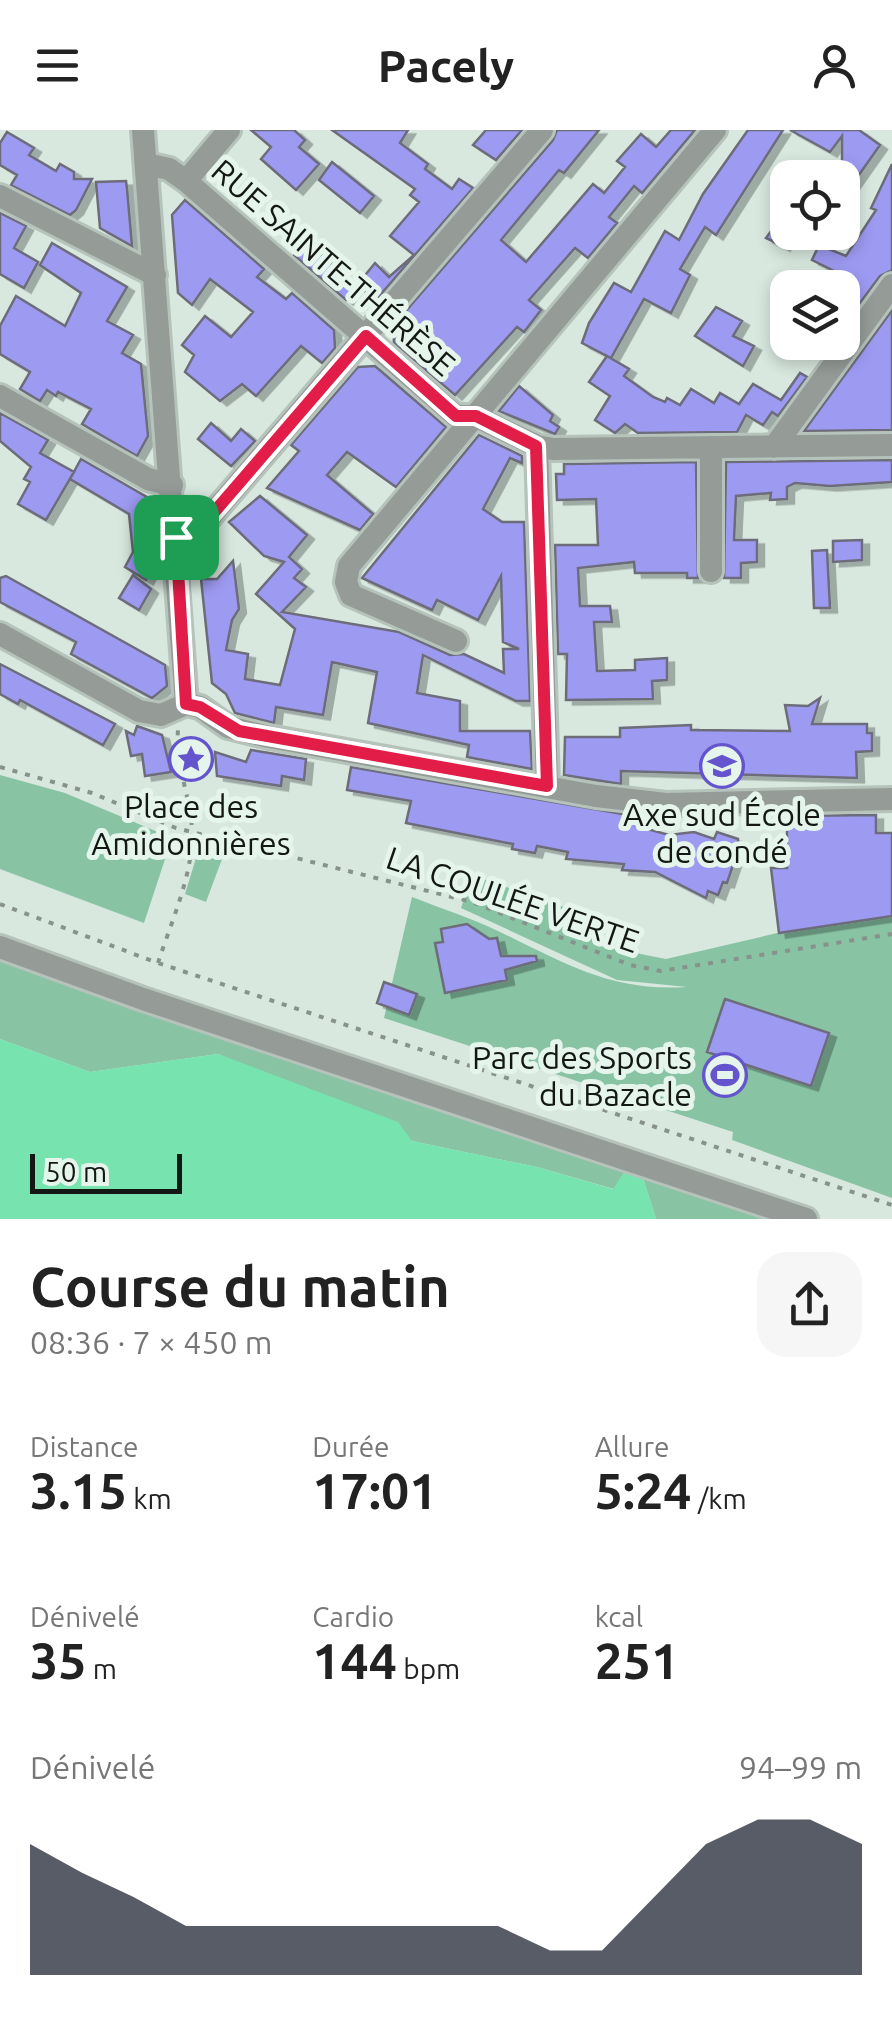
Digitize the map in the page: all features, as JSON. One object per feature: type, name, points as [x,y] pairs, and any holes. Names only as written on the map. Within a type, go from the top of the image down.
[{"type":"street","points":[[143,130],[186,704]]},
{"type":"street","points":[[186,182],[230,130]]},
{"type":"street","points":[[176,537],[197,532],[542,130]]},
{"type":"street","points":[[456,640],[351,595],[346,582],[349,566],[715,130]]},
{"type":"street","name":"RUE SAINTE-THÉRÈSE","points":[[146,164],[168,169],[186,182],[456,416],[476,416],[536,446],[892,446]]},
{"type":"street","points":[[0,196],[155,275]]},
{"type":"street","points":[[774,447],[892,284]]},
{"type":"street","points":[[0,396],[148,479],[172,485]]},
{"type":"street","points":[[536,446],[547,786]]},
{"type":"street","points":[[711,447],[712,571]]},
{"type":"street","points":[[0,634],[140,711],[162,715],[186,704],[200,707],[239,731],[666,804],[892,799]]},
{"type":"street","points":[[0,947],[142,999],[806,1219]]},
{"type":"path","points":[[158,963],[189,864],[192,832],[177,740],[186,704]]},
{"type":"path","points":[[181,774],[191,772],[209,734]]},
{"type":"path","name":"LA COULÉE VERTE","points":[[0,767],[78,788],[192,832],[472,902],[630,965],[660,971],[892,934]]},
{"type":"path","points":[[0,904],[158,963],[892,1205]]},
{"type":"shaded area","points":[[0,775],[65,793],[172,838],[144,923],[0,869]]},
{"type":"shaded area","points":[[200,845],[225,851],[206,902],[185,894]]},
{"type":"shaded area","name":"Parc des Sports du Bazacle","points":[[472,875],[604,921],[595,945],[666,959],[799,928],[892,917],[892,1198],[732,1140],[733,1132],[384,1018],[412,897],[488,926],[589,973],[634,985],[687,987],[617,980],[461,908]]},
{"type":"shaded area","points":[[0,957],[160,1017],[625,1171],[614,1189],[537,1167],[412,1141],[218,1054],[90,1072],[0,1039]]},
{"type":"shaded area","points":[[0,1039],[90,1072],[218,1054],[398,1122],[412,1141],[537,1167],[613,1189],[625,1171],[643,1178],[656,1219],[0,1219]]},
{"type":"shaded area","points":[[643,1178],[770,1219],[656,1219]]},
{"type":"building","points":[[251,130],[294,130],[305,140],[299,147],[319,164],[296,190],[261,159],[271,147]]},
{"type":"building","points":[[332,130],[408,130],[400,143],[428,164],[425,169],[452,189],[459,179],[473,188],[375,301],[357,285],[375,263],[389,277],[414,255],[390,236],[419,202],[410,195],[415,189]]},
{"type":"building","points":[[486,130],[522,130],[496,160],[473,145]]},
{"type":"building","points":[[557,130],[599,130],[564,173],[559,170],[501,240],[526,262],[593,184],[604,193],[625,167],[617,161],[641,134],[656,147],[671,130],[695,130],[642,193],[634,186],[609,217],[617,223],[588,258],[575,248],[529,300],[541,310],[524,332],[517,327],[455,395],[394,343],[393,326],[553,140]]},
{"type":"building","points":[[748,130],[783,130],[716,235],[705,227],[680,269],[690,275],[671,313],[644,299],[611,358],[582,343],[589,323],[614,283],[631,292],[665,231],[679,240],[703,194]]},
{"type":"building","points":[[790,130],[859,130],[880,145],[860,173],[860,160],[842,160],[842,136],[830,152]]},
{"type":"building","points":[[7,132],[34,148],[29,155],[56,171],[60,164],[74,172],[74,179],[92,179],[70,215],[11,185],[17,175],[0,165],[0,143]]},
{"type":"building","points":[[332,162],[374,196],[360,213],[319,180]]},
{"type":"building","points":[[892,164],[892,270],[880,276],[860,303],[860,270],[832,270],[812,260],[817,250],[846,256],[850,250],[860,250],[860,235],[876,210],[871,208]]},
{"type":"building","points":[[126,181],[132,246],[100,228],[96,182]]},
{"type":"building","points":[[185,200],[264,269],[257,277],[286,299],[292,293],[334,330],[335,348],[322,363],[301,346],[256,396],[242,384],[220,401],[185,372],[194,355],[182,345],[205,316],[231,337],[253,312],[210,279],[192,305],[178,293],[172,215]]},
{"type":"building","points":[[0,213],[26,226],[14,248],[38,262],[24,288],[0,274]]},
{"type":"building","points":[[306,241],[356,287],[346,300],[294,255]]},
{"type":"building","points":[[52,243],[127,287],[107,321],[133,335],[122,353],[141,364],[148,436],[137,456],[82,424],[91,409],[58,392],[56,396],[47,390],[40,401],[20,389],[30,372],[0,354],[0,326],[16,296],[65,326],[81,293],[40,265]]},
{"type":"building","points":[[716,307],[742,321],[733,336],[754,346],[743,366],[695,336]]},
{"type":"building","points":[[892,310],[892,430],[804,431],[856,360],[860,360],[860,354]]},
{"type":"building","points":[[607,356],[629,369],[624,376],[653,397],[665,402],[667,398],[680,405],[691,389],[714,403],[720,393],[739,404],[753,384],[781,400],[800,373],[807,377],[778,416],[772,412],[763,425],[746,415],[737,432],[638,433],[625,424],[615,433],[595,420],[610,396],[589,382]]},
{"type":"building","points":[[375,366],[446,427],[396,487],[347,452],[327,475],[373,514],[360,530],[267,488],[299,451],[291,445],[358,367]]},
{"type":"building","points":[[519,386],[553,415],[550,421],[559,427],[555,434],[499,411]]},
{"type":"building","points":[[0,413],[48,440],[40,453],[74,472],[46,520],[18,504],[30,482],[24,479],[31,467],[0,441]]},
{"type":"building","points":[[211,423],[231,441],[241,429],[255,441],[231,466],[198,439]]},
{"type":"building","points":[[479,435],[522,456],[522,463],[510,458],[483,509],[502,522],[524,522],[530,701],[516,701],[423,655],[417,693],[460,701],[460,731],[530,731],[532,769],[467,757],[469,745],[368,723],[377,672],[332,662],[323,715],[276,707],[274,723],[235,713],[226,694],[212,683],[201,579],[217,579],[233,561],[239,609],[232,620],[226,650],[248,654],[245,679],[280,685],[295,629],[256,594],[284,562],[264,556],[229,522],[260,496],[307,535],[289,557],[302,569],[294,578],[306,587],[282,612],[399,632],[450,655],[464,654],[504,673],[503,649],[519,649],[503,642],[501,576],[478,620],[437,600],[432,610],[362,578]]},
{"type":"building","points":[[81,459],[152,500],[157,559],[146,580],[125,567],[133,552],[129,514],[70,479]]},
{"type":"building","points":[[892,460],[892,482],[830,486],[795,483],[787,487],[787,499],[770,500],[771,493],[736,496],[734,540],[757,540],[757,562],[741,563],[741,578],[724,578],[726,462]]},
{"type":"building","points":[[696,462],[698,578],[687,578],[687,573],[635,573],[634,562],[578,568],[580,606],[610,606],[612,622],[594,622],[597,671],[635,670],[635,660],[667,658],[667,680],[652,681],[653,699],[566,700],[567,654],[558,654],[555,545],[598,545],[596,499],[557,500],[556,474],[564,474],[564,464]]},
{"type":"building","points":[[862,540],[862,560],[833,562],[833,541]]},
{"type":"building","points":[[827,550],[830,608],[814,608],[812,551]]},
{"type":"building","points":[[133,575],[151,589],[139,610],[119,598]]},
{"type":"building","points":[[6,576],[165,665],[167,686],[152,698],[71,654],[76,642],[0,602],[0,578]]},
{"type":"building","points":[[0,664],[115,724],[103,745],[20,700],[18,704],[0,694]]},
{"type":"building","points":[[820,698],[812,724],[867,724],[867,733],[872,733],[872,751],[856,752],[857,778],[621,771],[621,784],[564,775],[565,737],[620,737],[620,728],[691,725],[691,730],[790,731],[785,705],[808,706]]},
{"type":"building","points":[[137,726],[162,735],[171,772],[145,776],[142,754],[131,756],[126,731],[134,735]]},
{"type":"building","points":[[251,750],[306,759],[304,780],[282,776],[281,786],[217,776],[215,752],[246,762]]},
{"type":"building","points":[[351,767],[640,817],[636,826],[669,835],[694,832],[714,839],[717,832],[738,839],[738,850],[727,883],[723,882],[718,895],[708,891],[706,898],[655,872],[622,870],[624,864],[566,859],[568,852],[537,846],[535,853],[512,849],[513,844],[406,823],[411,801],[347,790]]},
{"type":"building","points":[[876,815],[876,833],[892,833],[892,916],[779,933],[771,868],[787,868],[787,816]]},
{"type":"building","points":[[467,924],[489,939],[497,938],[501,956],[536,956],[537,961],[505,970],[507,980],[445,993],[435,943],[443,942],[441,929]]},
{"type":"building","points":[[384,982],[417,994],[409,1015],[377,1003]]},
{"type":"building","points":[[725,999],[829,1033],[811,1086],[707,1052]]},
{"type":"place","name":"Place des Amidonnières","points":[[191,759]]},
{"type":"place","name":"Axe sud École de condé","points":[[722,766]]},
{"type":"place","name":"Parc des Sports du Bazacle","points":[[725,1075]]},
{"type":"route","points":[[366,336],[456,416],[476,416],[536,446],[547,786],[239,731],[200,707],[186,704],[176,537],[197,532],[366,336]]}]
